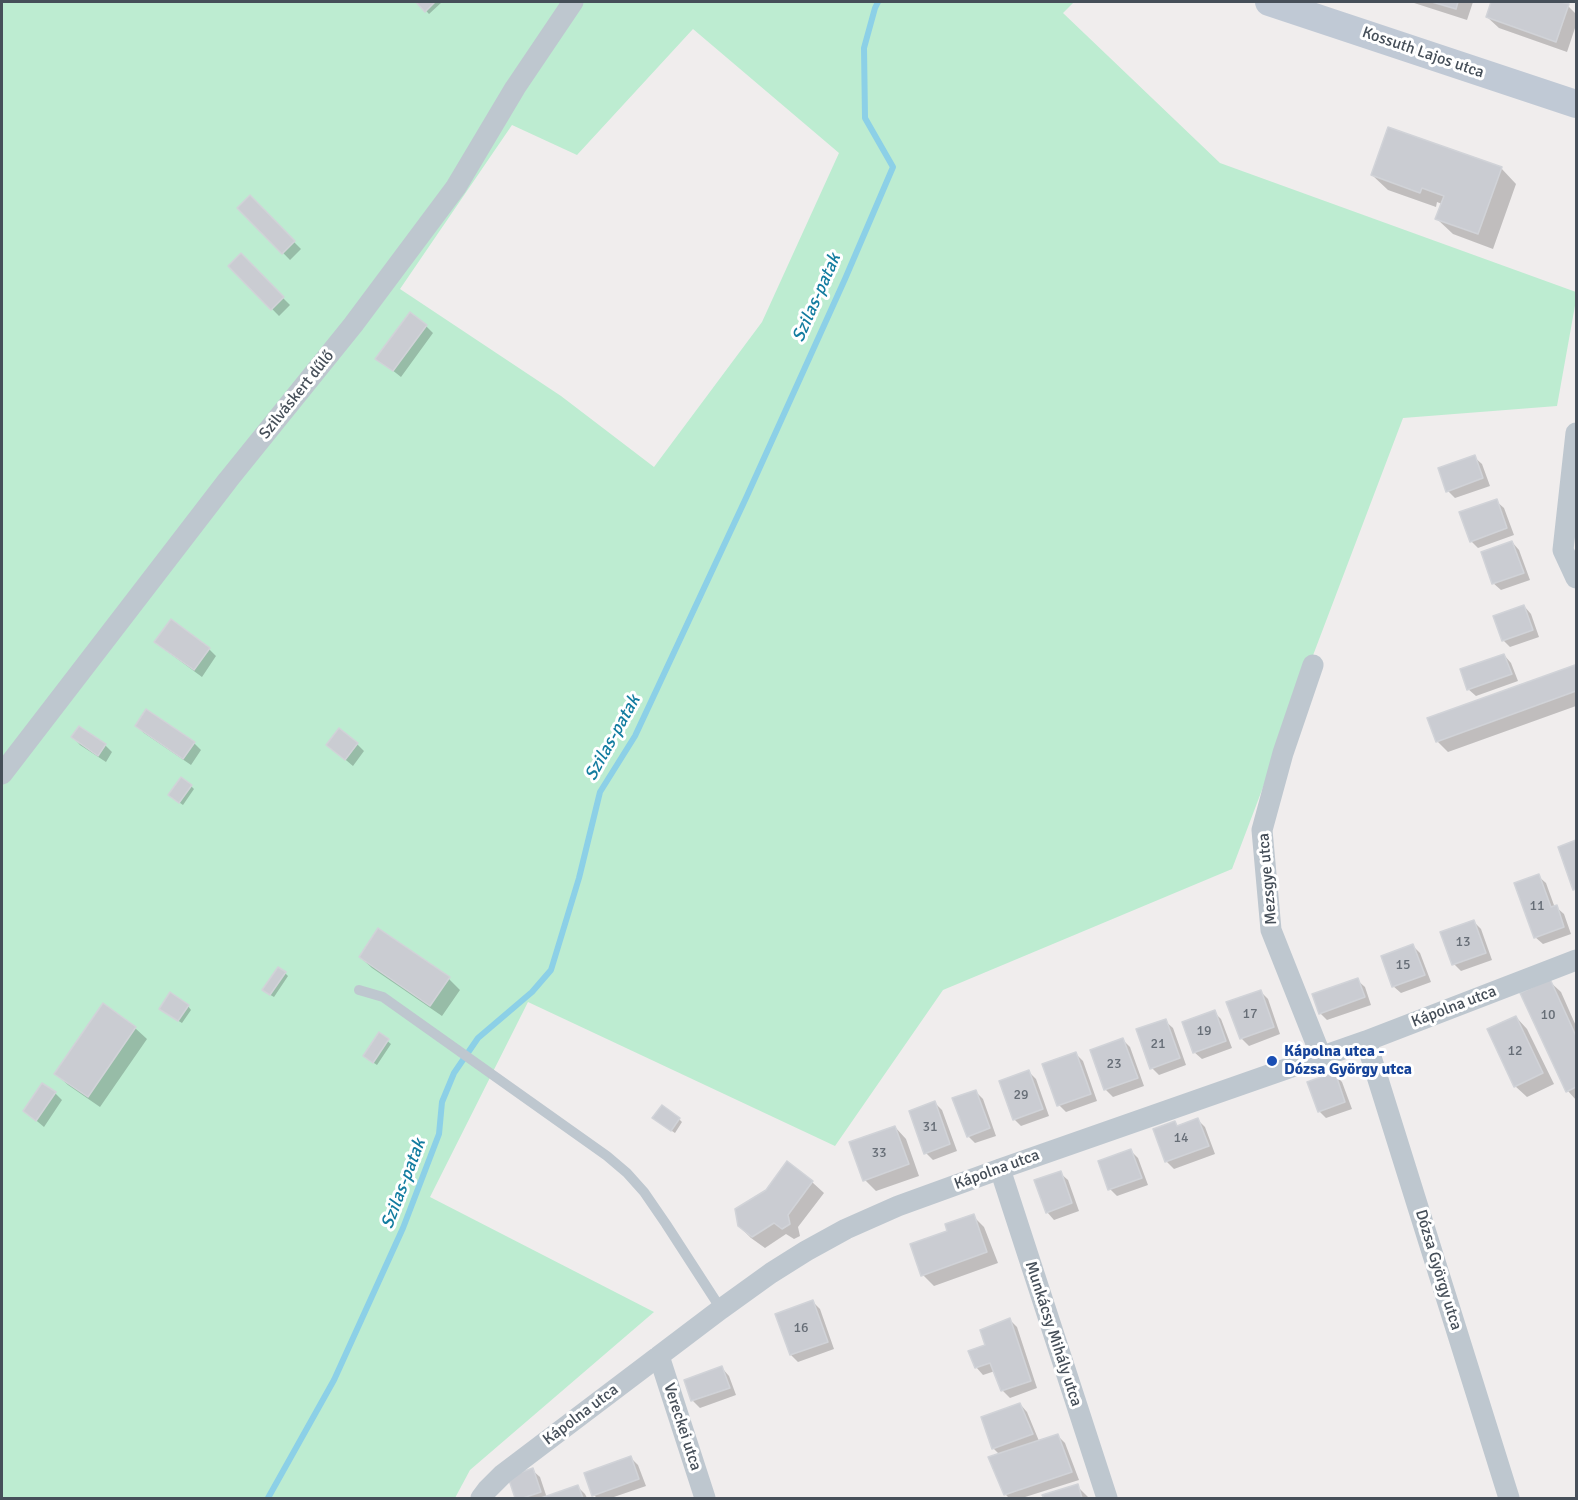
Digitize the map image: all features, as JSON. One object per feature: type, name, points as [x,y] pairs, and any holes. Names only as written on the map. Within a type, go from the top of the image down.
[{"type":"main road","name":"Kossuth Lajos utca","points":[[1269,2],[1576,104]]},
{"type":"street","name":"Szilváskert dűlő","points":[[2,774],[228,480],[353,325],[456,187],[515,88],[573,2]]},
{"type":"street","points":[[1576,433],[1563,550],[1576,578]]},
{"type":"street","name":"Mezsgye utca","points":[[1312,665],[1283,753],[1262,830],[1271,930],[1321,1056]]},
{"type":"street","name":"Kápolna utca","points":[[482,1498],[503,1474],[721,1309],[771,1273],[846,1228],[898,1206],[999,1169],[1366,1041],[1576,960]]},
{"type":"street","name":"Dózsa György utca","points":[[1366,1041],[1509,1498]]},
{"type":"street","name":"Munkácsy Mihály utca","points":[[999,1169],[1107,1498]]},
{"type":"street","name":"Vereckei utca","points":[[659,1356],[705,1498]]},
{"type":"lane","points":[[359,990],[383,997],[607,1156],[627,1173],[644,1192],[721,1309]]},
{"type":"green space","points":[[2,2],[1074,2],[1063,13],[1220,163],[1576,292],[1557,406],[1403,418],[1232,869],[943,990],[835,1146],[528,1002],[430,1197],[654,1312],[470,1470],[455,1498],[2,1498]],"holes":[[[693,29],[839,153],[762,322],[654,467],[561,396],[400,289],[512,125],[577,155]]]},
{"type":"building","points":[[416,2],[435,2],[425,12]]},
{"type":"building","points":[[1432,2],[1458,2],[1456,9]]},
{"type":"building","points":[[1491,2],[1569,4],[1556,42],[1486,17]]},
{"type":"building","points":[[1388,127],[1502,167],[1478,234],[1435,219],[1444,196],[1422,188],[1420,193],[1371,175]]},
{"type":"building","points":[[250,195],[295,241],[282,254],[237,208]]},
{"type":"building","points":[[241,253],[284,297],[271,310],[228,266]]},
{"type":"building","points":[[410,312],[427,325],[393,371],[375,359]]},
{"type":"building","points":[[1475,455],[1483,478],[1446,492],[1438,468]]},
{"type":"building","points":[[1497,499],[1507,528],[1470,542],[1459,512]]},
{"type":"building","points":[[1512,541],[1524,573],[1492,584],[1481,552]]},
{"type":"building","points":[[1524,605],[1533,630],[1502,641],[1493,616]]},
{"type":"building","points":[[171,619],[210,648],[194,670],[154,642]]},
{"type":"building","points":[[1504,654],[1512,674],[1467,690],[1460,669]]},
{"type":"building","points":[[1575,665],[1576,691],[1436,742],[1427,718]]},
{"type":"building","points":[[146,709],[195,742],[183,759],[135,726]]},
{"type":"building","points":[[79,726],[106,744],[98,756],[71,737]]},
{"type":"building","points":[[339,728],[358,743],[345,760],[326,745]]},
{"type":"building","points":[[181,777],[192,785],[179,803],[168,795]]},
{"type":"building","points":[[1576,840],[1576,889],[1573,890],[1558,847]]},
{"type":"building","points":[[1539,874],[1551,907],[1557,905],[1564,927],[1534,938],[1514,883]]},
{"type":"building","points":[[1474,920],[1486,953],[1452,965],[1440,932]]},
{"type":"building","points":[[378,928],[450,977],[430,1006],[359,957]]},
{"type":"building","points":[[1413,944],[1425,975],[1392,987],[1381,956]]},
{"type":"building","points":[[278,967],[286,972],[270,995],[262,990]]},
{"type":"building","points":[[1358,978],[1365,997],[1319,1014],[1312,994]]},
{"type":"building","points":[[1550,979],[1576,1036],[1576,1087],[1566,1092],[1520,993]]},
{"type":"building","points":[[1261,990],[1274,1027],[1240,1039],[1226,1002]]},
{"type":"building","points":[[170,992],[189,1005],[178,1021],[159,1009]]},
{"type":"building","points":[[103,1003],[136,1027],[88,1097],[54,1074]]},
{"type":"building","points":[[1215,1010],[1226,1041],[1193,1053],[1182,1022]]},
{"type":"building","points":[[1516,1016],[1543,1073],[1514,1087],[1487,1029]]},
{"type":"building","points":[[1166,1019],[1180,1058],[1150,1069],[1136,1029]]},
{"type":"building","points":[[379,1032],[389,1039],[373,1063],[363,1056]]},
{"type":"building","points":[[1123,1038],[1138,1078],[1104,1090],[1090,1050]]},
{"type":"building","points":[[1076,1052],[1091,1094],[1057,1106],[1042,1064]]},
{"type":"building","points":[[1029,1070],[1043,1109],[1013,1120],[999,1081]]},
{"type":"building","points":[[1335,1072],[1345,1102],[1318,1112],[1307,1082]]},
{"type":"building","points":[[42,1083],[56,1092],[36,1121],[23,1111]]},
{"type":"building","points":[[976,1090],[990,1128],[967,1137],[952,1098]]},
{"type":"building","points":[[935,1101],[950,1144],[924,1154],[909,1111]]},
{"type":"building","points":[[662,1105],[680,1118],[671,1131],[652,1118]]},
{"type":"building","points":[[1198,1118],[1209,1146],[1165,1162],[1153,1129],[1175,1121],[1177,1126]]},
{"type":"building","points":[[895,1126],[909,1164],[863,1181],[849,1142]]},
{"type":"building","points":[[1131,1149],[1142,1178],[1108,1190],[1098,1161]]},
{"type":"building","points":[[787,1161],[813,1181],[788,1215],[790,1224],[782,1229],[774,1223],[752,1237],[738,1226],[735,1209],[766,1190]]},
{"type":"building","points":[[1061,1171],[1072,1203],[1046,1213],[1034,1180]]},
{"type":"building","points":[[974,1214],[987,1252],[921,1276],[910,1244],[947,1231],[945,1224]]},
{"type":"building","points":[[813,1300],[828,1342],[790,1355],[775,1314]]},
{"type":"building","points":[[1010,1318],[1031,1381],[1001,1391],[990,1363],[975,1368],[968,1351],[985,1345],[980,1330]]},
{"type":"building","points":[[722,1366],[730,1388],[691,1401],[684,1380]]},
{"type":"building","points":[[1020,1403],[1033,1434],[992,1449],[981,1417]]},
{"type":"building","points":[[1058,1434],[1072,1472],[1004,1495],[988,1457]]},
{"type":"building","points":[[631,1456],[639,1479],[592,1496],[584,1473]]},
{"type":"building","points":[[533,1468],[541,1492],[515,1498],[508,1477]]},
{"type":"building","points":[[1078,1484],[1082,1498],[1044,1498],[1042,1495]]},
{"type":"building","points":[[578,1485],[583,1498],[541,1498]]},
{"type":"waterway","name":"Szilas-patak","points":[[268,1498],[334,1380],[403,1228],[439,1134],[442,1102],[454,1073],[478,1038],[532,992],[551,970],[579,878],[600,792],[635,736],[746,498],[893,167],[865,118],[864,48],[878,2]]},
{"type":"place","name":"Kápolna utca - Dózsa György utca","points":[[1272,1061]]}]
